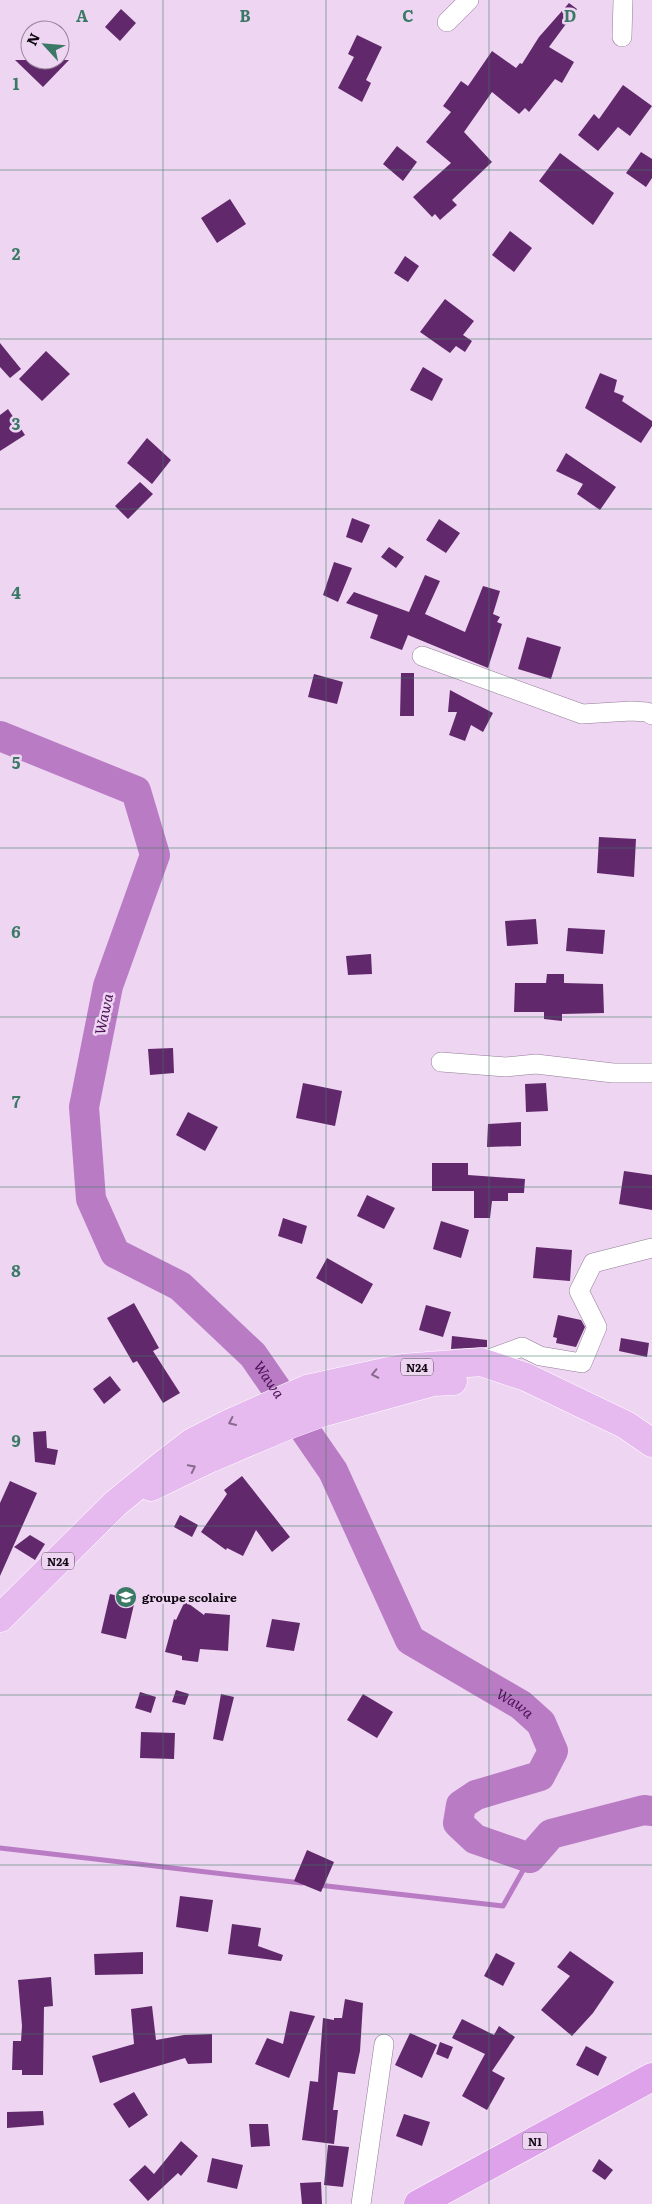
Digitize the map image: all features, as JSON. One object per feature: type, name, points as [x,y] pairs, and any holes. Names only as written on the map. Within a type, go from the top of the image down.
[{"type":"highway","name":"N1","points":[[418,2204],[652,2078]]},
{"type":"main road","name":"N24","points":[[284,1413],[307,1389],[403,1368],[481,1362],[526,1377],[626,1425],[652,1443]]},
{"type":"main road","name":"N24","points":[[0,1618],[116,1503],[191,1443],[230,1423],[284,1413],[321,1413],[433,1382],[526,1377]]},
{"type":"street","points":[[447,22],[469,0]]},
{"type":"street","points":[[622,37],[623,0]]},
{"type":"street","points":[[422,656],[582,714],[632,711],[648,712],[652,715]]},
{"type":"street","points":[[441,1062],[506,1067],[536,1064],[613,1074],[652,1073]]},
{"type":"street","points":[[481,1362],[522,1347],[540,1356],[582,1363],[597,1327],[579,1291],[593,1263],[652,1248]]},
{"type":"street","points":[[361,2204],[384,2044]]},
{"type":"building","points":[[569,3],[577,9],[549,47],[574,62],[562,83],[555,79],[529,112],[525,108],[519,114],[492,92],[464,132],[492,162],[452,200],[457,205],[440,220],[435,214],[432,217],[413,197],[451,163],[426,142],[451,112],[443,106],[461,81],[468,86],[492,51],[516,68],[520,63],[522,64],[539,37]]},
{"type":"building","points":[[121,9],[136,23],[120,41],[105,27]]},
{"type":"building","points":[[357,35],[382,47],[366,80],[371,83],[362,102],[338,88],[354,57],[348,54]]},
{"type":"building","points":[[25,70],[59,70],[43,87]]},
{"type":"building","points":[[623,85],[652,106],[630,136],[618,127],[598,151],[578,135],[594,114],[599,119]]},
{"type":"building","points":[[397,146],[417,162],[403,181],[383,164]]},
{"type":"building","points":[[641,152],[652,159],[652,178],[646,187],[626,173]]},
{"type":"building","points":[[560,153],[614,193],[593,225],[539,181]]},
{"type":"building","points":[[230,199],[246,224],[217,243],[201,218]]},
{"type":"building","points":[[510,231],[532,248],[514,272],[492,255]]},
{"type":"building","points":[[405,256],[419,266],[408,282],[394,273]]},
{"type":"building","points":[[445,299],[474,321],[463,335],[472,341],[465,352],[456,346],[450,353],[420,332]]},
{"type":"building","points":[[0,343],[21,369],[10,378],[0,367]]},
{"type":"building","points":[[46,351],[70,374],[42,401],[19,379]]},
{"type":"building","points":[[423,367],[443,379],[432,401],[410,390]]},
{"type":"building","points":[[600,373],[617,380],[614,392],[624,396],[622,401],[652,421],[652,426],[641,443],[585,408]]},
{"type":"building","points":[[8,409],[25,435],[0,451],[0,415]]},
{"type":"building","points":[[147,438],[171,460],[152,484],[127,463]]},
{"type":"building","points":[[566,453],[616,487],[600,510],[577,494],[583,484],[556,471]]},
{"type":"building","points":[[140,482],[153,494],[128,519],[115,506]]},
{"type":"building","points":[[352,518],[370,525],[362,543],[346,537]]},
{"type":"building","points":[[439,519],[460,533],[446,553],[426,540]]},
{"type":"building","points":[[389,547],[404,557],[396,568],[381,557]]},
{"type":"building","points":[[334,562],[352,568],[338,602],[323,595]]},
{"type":"building","points":[[425,575],[440,581],[425,614],[465,632],[483,586],[500,591],[493,614],[500,617],[497,622],[502,624],[488,668],[408,635],[402,650],[370,638],[378,615],[346,603],[354,592],[409,612]]},
{"type":"building","points":[[527,637],[561,647],[551,679],[518,669]]},
{"type":"building","points":[[401,673],[414,673],[414,716],[400,716]]},
{"type":"building","points":[[314,674],[343,682],[337,704],[308,697]]},
{"type":"building","points":[[450,690],[493,713],[483,732],[471,725],[465,741],[449,735],[457,712],[448,712]]},
{"type":"building","points":[[599,837],[636,839],[634,877],[597,873]]},
{"type":"building","points":[[536,919],[538,944],[507,946],[505,921]]},
{"type":"building","points":[[568,928],[605,930],[603,954],[566,951]]},
{"type":"building","points":[[371,954],[372,974],[348,975],[346,956]]},
{"type":"building","points":[[547,974],[564,974],[564,983],[603,984],[604,1013],[562,1014],[562,1021],[544,1019],[544,1012],[514,1012],[515,983],[546,983]]},
{"type":"building","points":[[173,1048],[174,1073],[150,1075],[148,1049]]},
{"type":"building","points":[[303,1083],[342,1091],[335,1126],[296,1118]]},
{"type":"building","points":[[546,1083],[548,1111],[526,1112],[525,1084]]},
{"type":"building","points":[[188,1112],[218,1127],[205,1151],[176,1135]]},
{"type":"building","points":[[521,1122],[521,1146],[487,1147],[488,1124]]},
{"type":"building","points":[[432,1163],[468,1163],[468,1175],[525,1179],[524,1193],[508,1193],[508,1201],[492,1201],[490,1218],[474,1218],[474,1191],[432,1191]]},
{"type":"building","points":[[624,1171],[652,1175],[652,1210],[619,1204]]},
{"type":"building","points":[[367,1195],[395,1208],[384,1229],[357,1216]]},
{"type":"building","points":[[283,1218],[307,1226],[302,1244],[278,1236]]},
{"type":"building","points":[[441,1221],[469,1230],[461,1258],[433,1249]]},
{"type":"building","points":[[536,1247],[572,1250],[570,1281],[533,1278]]},
{"type":"building","points":[[327,1258],[373,1284],[362,1304],[316,1278]]},
{"type":"building","points":[[134,1303],[159,1348],[153,1351],[180,1393],[163,1403],[137,1361],[133,1363],[107,1318]]},
{"type":"building","points":[[426,1305],[451,1312],[443,1337],[419,1330]]},
{"type":"building","points":[[558,1315],[581,1320],[585,1327],[576,1347],[556,1343],[557,1338],[553,1337]]},
{"type":"building","points":[[452,1336],[487,1340],[487,1347],[451,1349]]},
{"type":"building","points":[[621,1338],[649,1343],[647,1357],[619,1351]]},
{"type":"building","points":[[110,1376],[121,1390],[104,1404],[93,1389]]},
{"type":"building","points":[[46,1431],[47,1448],[58,1450],[55,1465],[35,1462],[33,1432]]},
{"type":"building","points":[[242,1476],[290,1537],[272,1552],[256,1530],[243,1556],[227,1548],[226,1550],[201,1532],[227,1494],[224,1490]]},
{"type":"building","points":[[10,1481],[37,1493],[0,1576],[0,1503]]},
{"type":"building","points":[[180,1515],[198,1525],[192,1537],[174,1527]]},
{"type":"building","points":[[30,1535],[45,1544],[35,1560],[14,1547]]},
{"type":"building","points":[[110,1594],[135,1600],[126,1639],[101,1633]]},
{"type":"building","points":[[185,1601],[204,1615],[205,1613],[230,1615],[228,1651],[200,1649],[198,1662],[182,1660],[182,1656],[165,1652],[174,1619],[176,1620]]},
{"type":"building","points":[[272,1619],[300,1623],[294,1651],[266,1647]]},
{"type":"building","points":[[176,1690],[189,1694],[185,1705],[172,1702]]},
{"type":"building","points":[[140,1692],[156,1697],[151,1713],[135,1708]]},
{"type":"building","points":[[221,1694],[234,1697],[223,1741],[213,1739]]},
{"type":"building","points":[[363,1694],[393,1712],[377,1738],[347,1720]]},
{"type":"building","points":[[141,1732],[175,1733],[174,1759],[140,1758]]},
{"type":"building","points":[[307,1850],[334,1862],[321,1892],[294,1881]]},
{"type":"building","points":[[180,1896],[213,1900],[208,1932],[176,1927]]},
{"type":"building","points":[[232,1924],[261,1928],[258,1946],[283,1955],[281,1961],[228,1954]]},
{"type":"building","points":[[570,1951],[614,1982],[593,2013],[572,2036],[541,2010],[570,1976],[557,1967]]},
{"type":"building","points":[[143,1952],[143,1974],[95,1975],[94,1954]]},
{"type":"building","points":[[496,1953],[515,1963],[503,1986],[484,1976]]},
{"type":"building","points":[[51,1977],[53,2006],[44,2007],[43,2075],[22,2075],[22,2070],[12,2070],[13,2041],[21,2041],[22,2026],[18,1980]]},
{"type":"building","points":[[345,1999],[363,2003],[360,2051],[355,2074],[338,2072],[333,2110],[338,2110],[334,2144],[302,2140],[310,2081],[318,2082],[323,2018],[334,2020],[334,2018],[342,2018]]},
{"type":"building","points":[[152,2006],[156,2040],[184,2035],[212,2034],[212,2063],[188,2064],[185,2058],[100,2083],[92,2056],[134,2044],[131,2009]]},
{"type":"building","points":[[290,2011],[315,2016],[289,2078],[255,2064],[267,2038],[283,2044]]},
{"type":"building","points":[[462,2019],[494,2035],[499,2026],[515,2037],[492,2071],[505,2078],[487,2110],[462,2096],[485,2054],[452,2038]]},
{"type":"building","points":[[410,2033],[437,2045],[422,2078],[395,2065]]},
{"type":"building","points":[[440,2042],[453,2047],[448,2059],[436,2054]]},
{"type":"building","points":[[586,2046],[607,2057],[598,2076],[576,2065]]},
{"type":"building","points":[[134,2092],[148,2115],[129,2128],[113,2104]]},
{"type":"building","points":[[43,2111],[44,2125],[7,2128],[7,2112]]},
{"type":"building","points":[[404,2114],[430,2122],[422,2146],[396,2136]]},
{"type":"building","points":[[249,2124],[268,2124],[270,2146],[251,2147]]},
{"type":"building","points":[[181,2141],[198,2156],[181,2176],[178,2173],[148,2201],[129,2180],[145,2165],[154,2174]]},
{"type":"building","points":[[328,2145],[349,2147],[343,2187],[324,2185]]},
{"type":"building","points":[[212,2158],[243,2165],[237,2189],[207,2182]]},
{"type":"building","points":[[599,2159],[613,2170],[605,2180],[592,2171]]},
{"type":"building","points":[[321,2182],[322,2204],[302,2204],[300,2183]]},
{"type":"waterway","name":"Wawa","points":[[0,736],[136,791],[155,855],[108,986],[84,1107],[91,1199],[115,1253],[180,1286],[253,1355],[333,1471],[410,1640],[521,1705],[541,1723],[553,1751],[540,1776],[476,1795],[461,1805],[458,1823],[475,1839],[530,1858],[551,1834],[644,1810],[652,1811]]},
{"type":"waterway","points":[[0,1848],[302,1883]]},
{"type":"waterway","points":[[318,1885],[503,1906],[530,1858]]},
{"type":"place","name":"groupe scolaire","points":[[126,1597]]}]
